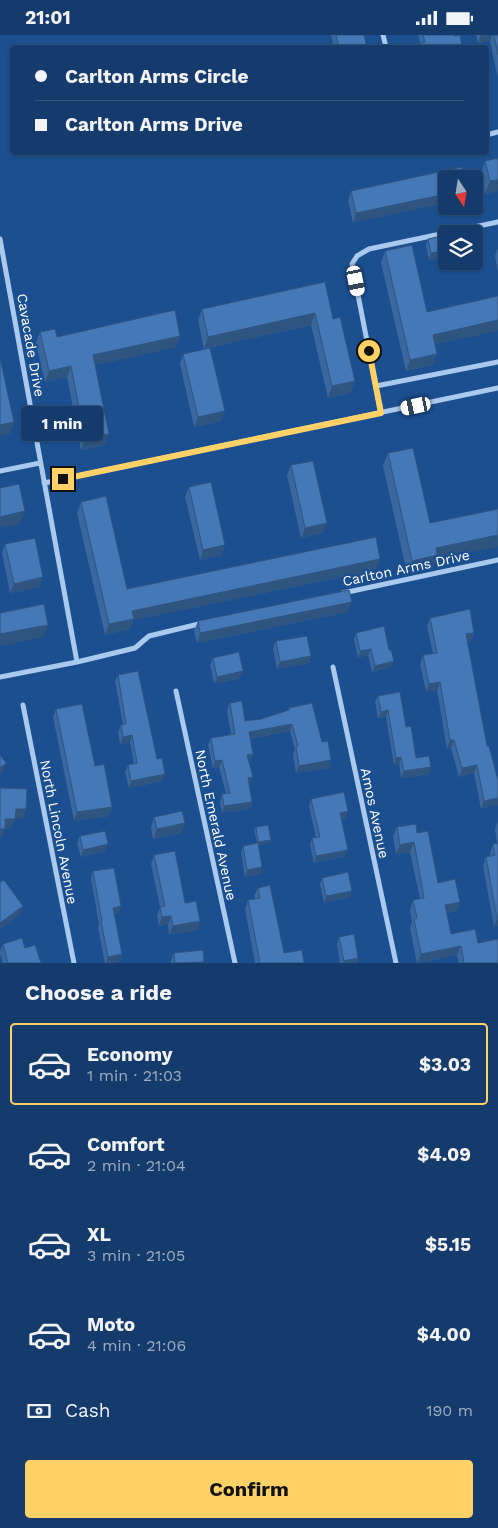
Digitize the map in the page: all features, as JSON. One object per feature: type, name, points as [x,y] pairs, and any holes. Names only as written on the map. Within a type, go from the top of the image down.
[{"type":"street","points":[[381,413],[352,264],[357,256],[370,249],[498,222]]},
{"type":"street","name":"Cavacade Drive","points":[[0,239],[77,662]]},
{"type":"street","points":[[376,387],[498,362]]},
{"type":"street","points":[[44,483],[498,388]]},
{"type":"street","points":[[0,471],[40,463]]},
{"type":"street","name":"Carlton Arms Drive","points":[[335,595],[498,560]]},
{"type":"street","points":[[0,677],[77,662],[135,648],[149,636],[210,622]]},
{"type":"street","name":"Amos Avenue","points":[[333,667],[396,963]]},
{"type":"street","name":"North Emerald Avenue","points":[[176,691],[235,963]]},
{"type":"street","name":"North Lincoln Avenue","points":[[23,705],[74,963]]},
{"type":"building","points":[[336,35],[364,35],[366,45],[338,45]]},
{"type":"building","points":[[423,35],[460,35],[462,45],[414,45],[425,42]]},
{"type":"building","points":[[494,35],[498,35],[498,55]]},
{"type":"building","points":[[498,158],[498,180],[490,181],[485,161]]},
{"type":"building","points":[[462,167],[462,170],[448,170]]},
{"type":"building","points":[[438,172],[438,196],[356,213],[351,191]]},
{"type":"building","points":[[438,237],[438,252],[431,253],[428,239]]},
{"type":"building","points":[[412,245],[427,312],[498,296],[498,320],[433,335],[437,354],[410,360],[385,251]]},
{"type":"building","points":[[325,282],[333,319],[340,317],[355,381],[332,386],[315,313],[208,337],[202,309]]},
{"type":"building","points":[[175,310],[180,336],[93,355],[109,434],[85,439],[71,366],[49,371],[40,332],[55,329],[57,337]]},
{"type":"building","points":[[210,348],[225,411],[198,417],[183,354]]},
{"type":"building","points":[[0,358],[14,422],[0,425]]},
{"type":"building","points":[[413,448],[430,523],[498,509],[498,535],[436,548],[437,555],[412,561],[388,453]]},
{"type":"building","points":[[313,461],[327,523],[305,528],[291,465]]},
{"type":"building","points":[[211,482],[225,545],[203,550],[189,487]]},
{"type":"building","points":[[19,484],[25,511],[0,517],[0,488]]},
{"type":"building","points":[[106,496],[127,589],[376,537],[380,559],[132,611],[134,619],[109,624],[81,502]]},
{"type":"building","points":[[35,538],[43,577],[14,584],[5,544]]},
{"type":"building","points":[[349,590],[352,602],[200,633],[198,621]]},
{"type":"building","points":[[44,604],[48,625],[0,634],[0,613]]},
{"type":"building","points":[[470,609],[474,633],[466,634],[487,746],[489,746],[498,780],[498,798],[484,801],[477,765],[462,768],[454,740],[450,740],[440,682],[429,684],[423,655],[437,653],[430,618]]},
{"type":"building","points":[[384,626],[389,650],[391,650],[394,661],[375,666],[371,649],[360,651],[356,633]]},
{"type":"building","points":[[307,636],[311,656],[280,662],[276,641]]},
{"type":"building","points":[[239,652],[243,671],[217,677],[213,658]]},
{"type":"building","points":[[138,671],[157,759],[162,758],[165,774],[131,781],[128,765],[137,763],[132,735],[123,737],[121,725],[126,724],[118,675]]},
{"type":"building","points":[[400,692],[406,727],[411,726],[416,758],[429,756],[431,767],[404,771],[401,757],[396,758],[388,710],[381,712],[378,696]]},
{"type":"building","points":[[242,701],[245,721],[261,719],[289,710],[289,708],[312,703],[322,742],[328,741],[331,760],[299,766],[296,747],[298,746],[292,724],[249,732],[253,754],[247,755],[253,777],[248,778],[252,802],[224,806],[222,794],[230,793],[222,760],[215,761],[211,738],[235,734],[230,703]]},
{"type":"building","points":[[82,704],[95,766],[104,764],[112,807],[77,812],[56,709]]},
{"type":"building","points":[[0,755],[6,763],[0,768]]},
{"type":"building","points":[[0,788],[27,789],[26,809],[16,809],[15,819],[5,819],[5,829],[0,829]]},
{"type":"building","points":[[344,792],[348,811],[340,813],[348,850],[316,856],[312,838],[320,837],[311,799]]},
{"type":"building","points":[[182,811],[185,823],[157,829],[154,817]]},
{"type":"building","points":[[416,824],[417,833],[428,831],[438,883],[455,879],[460,902],[445,905],[451,934],[475,929],[478,943],[498,939],[498,963],[464,963],[461,946],[421,954],[414,919],[417,918],[413,900],[424,898],[414,842],[400,845],[397,827]]},
{"type":"building","points":[[268,825],[271,840],[258,842],[256,827]]},
{"type":"building","points":[[105,831],[108,844],[83,850],[80,836]]},
{"type":"building","points":[[258,843],[262,867],[247,870],[243,846]]},
{"type":"building","points":[[498,843],[497,918],[486,857],[495,855],[493,844]]},
{"type":"building","points":[[175,851],[185,903],[196,901],[200,921],[173,926],[171,916],[162,917],[160,907],[165,906],[154,855]]},
{"type":"building","points":[[114,868],[121,906],[113,908],[122,954],[108,957],[93,871]]},
{"type":"building","points":[[348,872],[352,891],[326,896],[322,878]]},
{"type":"building","points":[[4,880],[23,906],[0,923],[0,882]]},
{"type":"building","points":[[270,885],[284,953],[302,950],[304,963],[260,963],[248,900],[260,898],[258,888]]},
{"type":"building","points":[[354,934],[358,958],[344,961],[339,937]]},
{"type":"building","points":[[22,938],[25,948],[35,945],[41,963],[8,963],[3,944]]},
{"type":"building","points":[[203,950],[204,962],[175,963],[174,953]]},
{"type":"route","points":[[63,479],[381,413],[369,351]]}]
